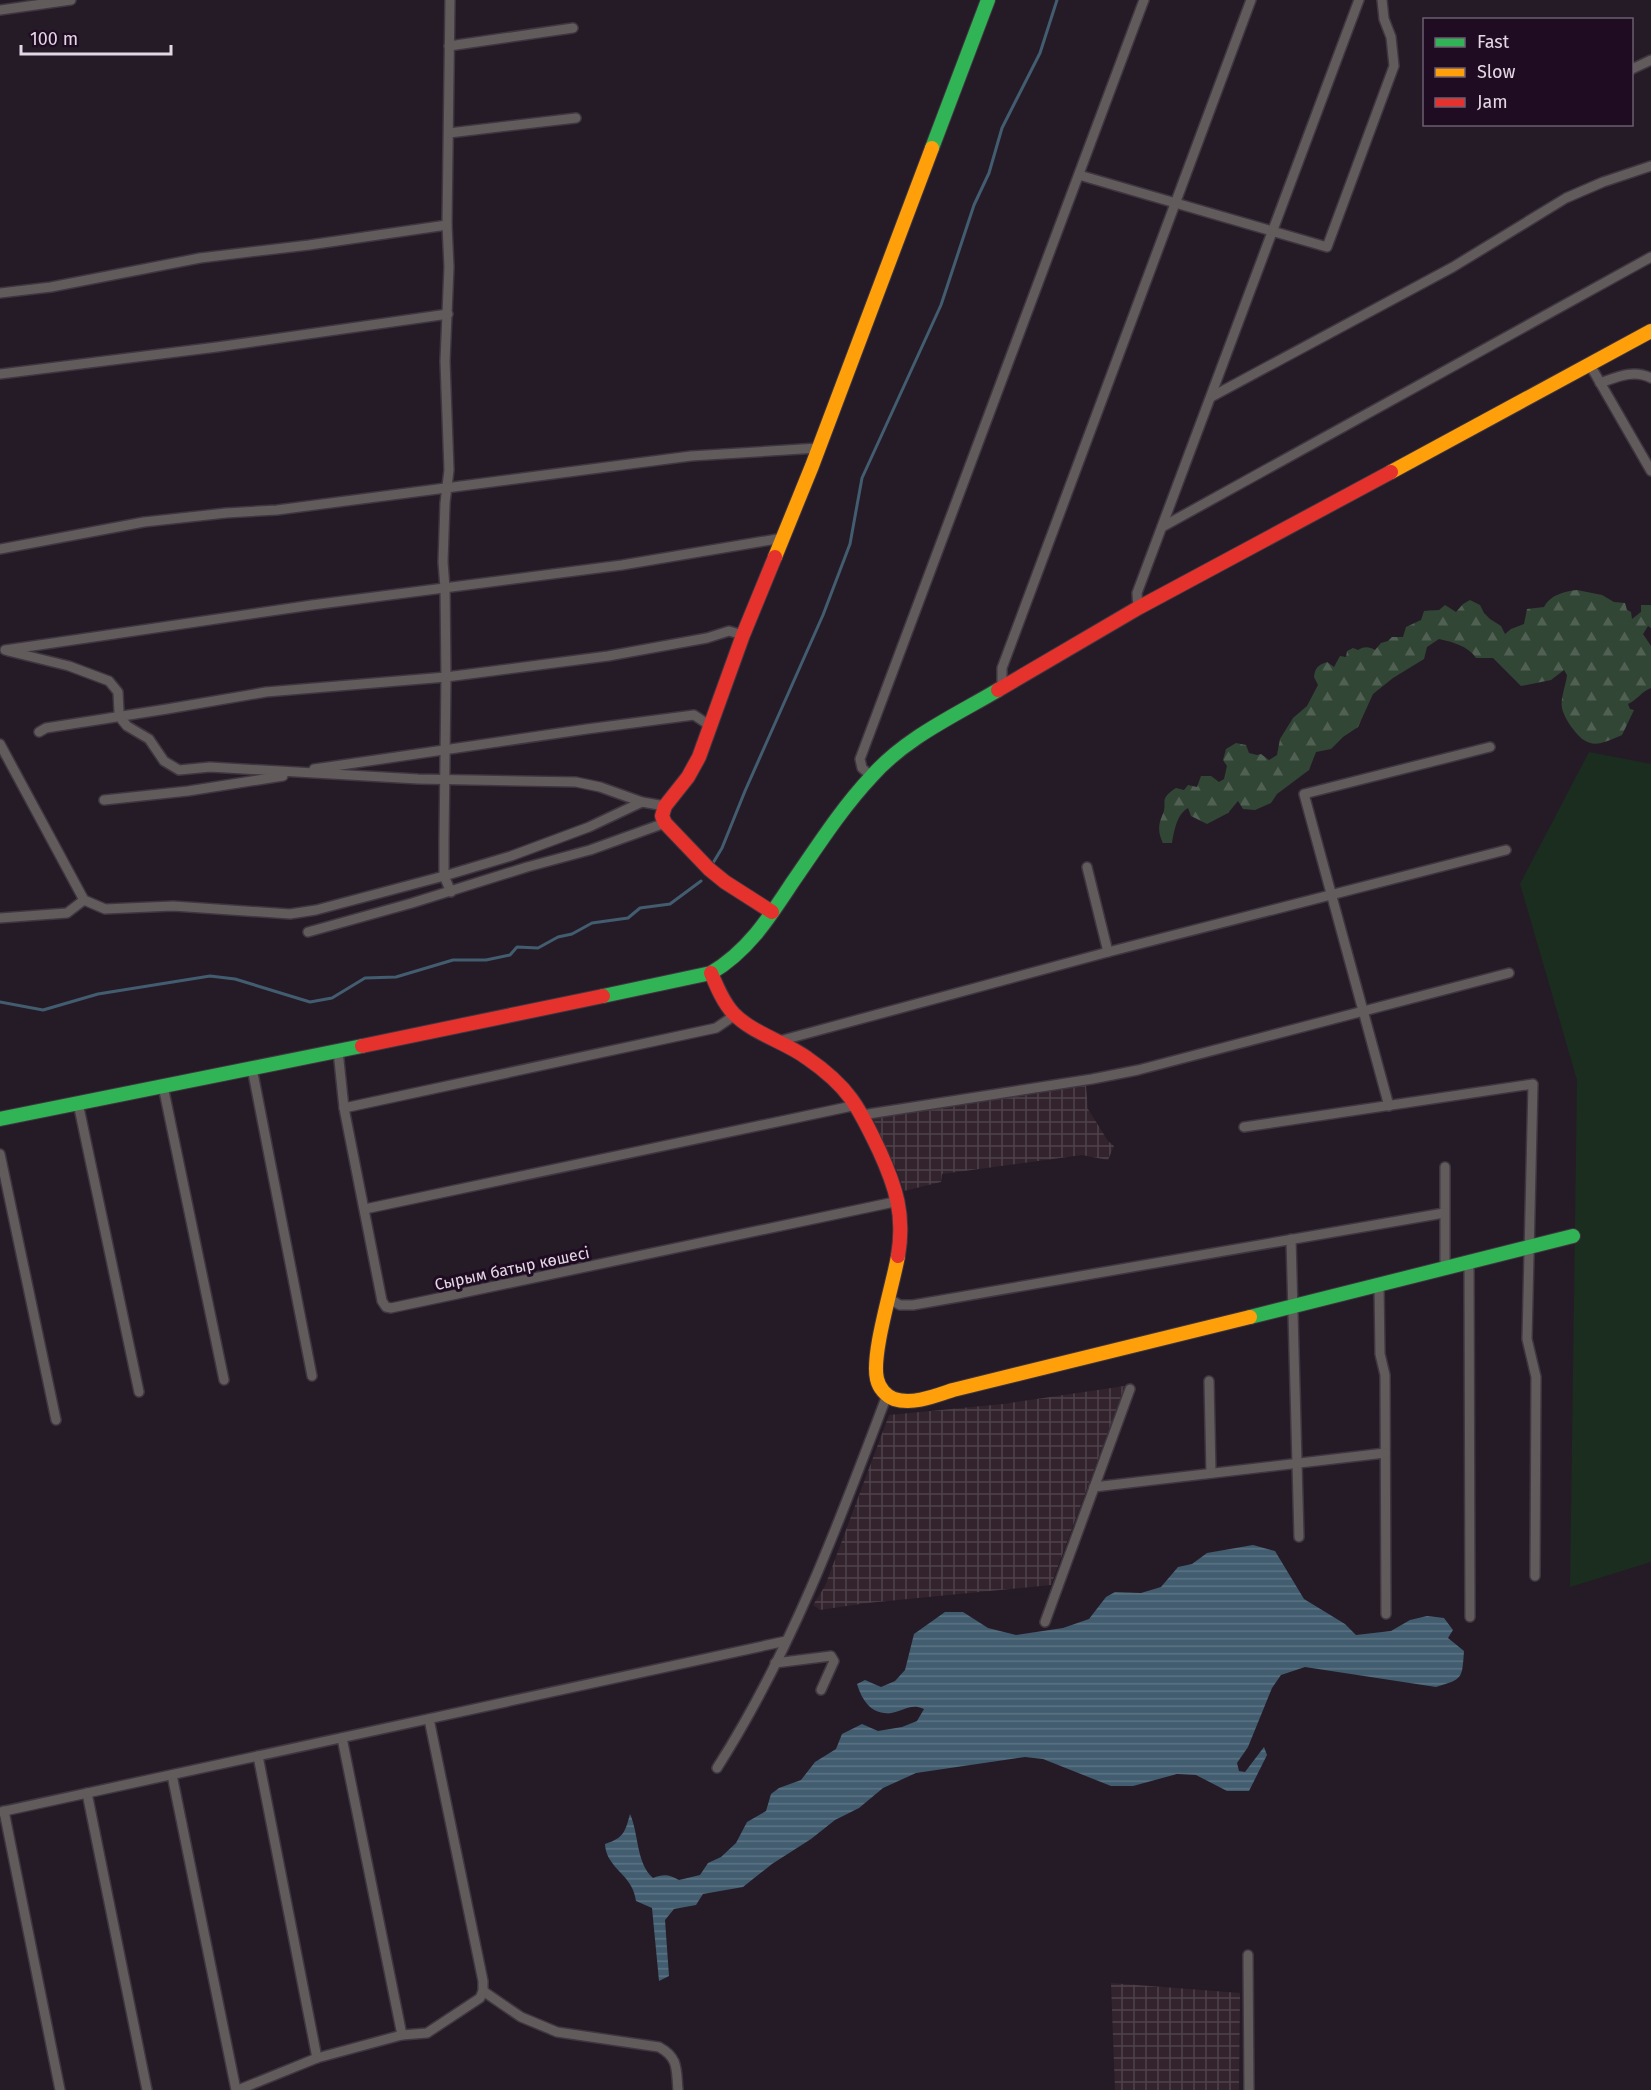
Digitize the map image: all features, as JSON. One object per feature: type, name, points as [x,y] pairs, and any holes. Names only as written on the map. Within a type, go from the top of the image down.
[{"type":"street","points":[[0,10],[71,0]]},
{"type":"street","points":[[450,0],[448,314],[445,361],[449,470],[443,546],[446,677],[444,876],[451,892]]},
{"type":"street","points":[[772,912],[709,869],[665,823],[662,816],[665,806],[688,777],[699,757],[743,635],[818,448],[988,0]]},
{"type":"street","points":[[872,776],[862,768],[860,759],[1144,0]]},
{"type":"street","points":[[1002,688],[1002,668],[1251,0]]},
{"type":"street","points":[[1138,608],[1137,593],[1359,0]]},
{"type":"street","points":[[1079,175],[1327,247],[1394,66],[1391,37],[1384,19],[1382,0]]},
{"type":"street","points":[[449,46],[573,28]]},
{"type":"street","points":[[1633,69],[1651,60]]},
{"type":"street","points":[[449,133],[576,117]]},
{"type":"street","points":[[1211,397],[1454,267],[1566,198],[1603,182],[1651,166]]},
{"type":"street","points":[[0,293],[51,287],[200,258],[447,225]]},
{"type":"street","points":[[1162,527],[1651,257]]},
{"type":"street","points":[[0,374],[217,347],[448,314]]},
{"type":"street","points":[[0,1119],[711,973],[743,951],[872,776],[903,746],[1138,608],[1651,331]]},
{"type":"street","points":[[1590,365],[1651,471]]},
{"type":"street","points":[[1600,383],[1625,374],[1642,373],[1651,378]]},
{"type":"street","points":[[0,549],[144,522],[277,510],[679,457],[818,448]]},
{"type":"street","points":[[3,649],[622,565],[783,538]]},
{"type":"street","points":[[39,732],[46,728],[266,692],[446,677],[608,656],[707,638],[729,631],[743,635]]},
{"type":"street","points":[[3,649],[69,666],[109,681],[118,692],[121,717],[127,726],[149,739],[164,761],[179,770],[210,767],[444,780],[576,782],[600,787],[642,802],[665,806]]},
{"type":"street","points":[[104,800],[188,791],[311,770],[694,715],[709,725]]},
{"type":"street","points":[[0,744],[84,900],[105,909],[173,906],[290,914],[316,910],[444,876],[560,838],[642,802]]},
{"type":"street","points":[[1389,1106],[1304,794],[1490,747]]},
{"type":"street","points":[[308,932],[591,850],[665,823]]},
{"type":"street","points":[[779,1041],[1108,952],[1506,850]]},
{"type":"street","points":[[1087,867],[1108,952]]},
{"type":"street","points":[[0,918],[67,913],[84,900]]},
{"type":"street","points":[[711,973],[735,1015],[745,1024],[796,1050],[841,1084],[859,1110],[889,1171],[899,1201],[901,1233],[881,1333],[876,1375],[879,1387],[887,1395],[901,1400],[917,1402],[964,1388],[1573,1236]]},
{"type":"street","points":[[365,1209],[859,1110],[1127,1072],[1363,1013],[1509,973]]},
{"type":"street","points":[[344,1108],[716,1028],[735,1015]]},
{"type":"street","name":"Сырым батыр көшесі","points":[[338,1051],[344,1108],[382,1301],[386,1307],[392,1308],[899,1201]]},
{"type":"street","points":[[252,1068],[312,1376]]},
{"type":"street","points":[[1244,1127],[1533,1084],[1527,1339],[1536,1377],[1535,1576]]},
{"type":"street","points":[[162,1086],[224,1380]]},
{"type":"street","points":[[78,1102],[139,1392]]},
{"type":"street","points":[[0,1154],[56,1420]]},
{"type":"street","points":[[1445,1167],[1445,1268]]},
{"type":"street","points":[[889,1299],[900,1305],[913,1305],[1444,1213]]},
{"type":"street","points":[[1291,1239],[1299,1537]]},
{"type":"street","points":[[1469,1262],[1470,1617]]},
{"type":"street","points":[[1378,1286],[1380,1354],[1385,1375],[1386,1614]]},
{"type":"street","points":[[1209,1381],[1211,1473]]},
{"type":"street","points":[[1045,1622],[1130,1389]]},
{"type":"street","points":[[717,1768],[736,1738],[775,1663],[823,1563],[887,1395]]},
{"type":"street","points":[[1094,1487],[1385,1453]]},
{"type":"street","points":[[60,2090],[2,1812],[786,1641]]},
{"type":"street","points":[[775,1663],[831,1656],[834,1661],[820,1690]]},
{"type":"street","points":[[172,1775],[237,2090],[317,2058],[402,2035],[427,2033],[480,1998],[483,1981],[429,1719]]},
{"type":"street","points":[[342,1738],[402,2035]]},
{"type":"street","points":[[258,1756],[317,2058]]},
{"type":"street","points":[[87,1793],[147,2090]]},
{"type":"street","points":[[1248,1955],[1249,2090]]},
{"type":"street","points":[[483,1990],[521,2017],[557,2032],[659,2047],[670,2053],[675,2060],[678,2090]]},
{"type":"shaded area","points":[[1086,1085],[1088,1109],[1108,1141],[1114,1146],[1108,1160],[1082,1155],[942,1174],[941,1182],[904,1191],[872,1117]]},
{"type":"shaded area","points":[[1125,1386],[1051,1585],[867,1603],[820,1610],[813,1605],[825,1586],[889,1415],[1003,1404]]},
{"type":"shaded area","points":[[1111,1983],[1240,1993],[1239,2090],[1115,2090]]},
{"type":"green space","points":[[1577,590],[1602,595],[1614,602],[1625,603],[1627,610],[1631,612],[1632,619],[1641,612],[1641,605],[1651,605],[1651,628],[1648,626],[1643,634],[1651,646],[1651,688],[1628,704],[1630,709],[1634,710],[1622,735],[1596,744],[1579,736],[1568,722],[1562,708],[1567,675],[1564,670],[1551,680],[1521,686],[1493,658],[1476,658],[1455,643],[1439,639],[1427,647],[1424,659],[1393,678],[1373,694],[1358,727],[1331,749],[1316,752],[1309,770],[1277,794],[1271,803],[1255,810],[1243,809],[1238,801],[1228,813],[1207,824],[1191,816],[1188,808],[1179,819],[1172,843],[1163,843],[1159,826],[1167,795],[1176,788],[1184,790],[1188,785],[1197,787],[1201,776],[1211,776],[1219,782],[1224,779],[1227,766],[1223,760],[1226,749],[1236,743],[1246,745],[1249,753],[1261,754],[1269,760],[1277,755],[1280,739],[1293,718],[1307,706],[1318,685],[1314,674],[1321,664],[1327,662],[1334,667],[1340,656],[1346,657],[1347,651],[1353,648],[1358,650],[1367,647],[1375,650],[1381,643],[1392,637],[1403,637],[1406,627],[1421,620],[1424,611],[1439,610],[1445,605],[1456,612],[1470,600],[1480,605],[1490,619],[1501,626],[1505,634],[1524,624],[1527,609],[1544,607],[1558,594]]},
{"type":"green space","points":[[1589,752],[1651,764],[1651,1562],[1570,1587],[1577,1080],[1520,884]]},
{"type":"water","points":[[1253,1545],[1275,1551],[1304,1599],[1345,1624],[1356,1635],[1391,1631],[1410,1620],[1427,1616],[1444,1618],[1453,1630],[1448,1638],[1464,1651],[1461,1673],[1451,1682],[1436,1687],[1305,1667],[1281,1675],[1272,1688],[1248,1747],[1237,1763],[1239,1771],[1245,1772],[1264,1747],[1267,1755],[1249,1791],[1227,1791],[1196,1775],[1177,1774],[1133,1786],[1111,1786],[1043,1759],[1025,1757],[916,1773],[883,1788],[859,1808],[835,1820],[743,1887],[703,1894],[696,1905],[674,1909],[665,1920],[669,1976],[659,1981],[652,1908],[636,1901],[628,1881],[608,1857],[606,1851],[605,1844],[623,1834],[630,1814],[641,1856],[653,1878],[666,1875],[679,1880],[700,1875],[708,1863],[721,1857],[736,1843],[747,1822],[766,1811],[771,1794],[779,1788],[801,1780],[815,1762],[836,1749],[842,1734],[862,1724],[878,1731],[902,1727],[917,1721],[924,1709],[915,1707],[891,1713],[878,1712],[865,1701],[857,1684],[865,1680],[881,1687],[895,1681],[905,1670],[914,1634],[945,1612],[963,1612],[988,1628],[1016,1635],[1063,1628],[1089,1619],[1106,1597],[1115,1592],[1141,1593],[1161,1587],[1178,1567],[1192,1564],[1207,1553]]},
{"type":"waterway","points":[[713,863],[722,848],[823,615],[850,544],[862,478],[941,305],[974,205],[989,173],[1002,128],[1040,53],[1057,0]]},
{"type":"waterway","points":[[0,1002],[43,1010],[98,994],[210,976],[235,979],[310,1002],[332,998],[365,978],[396,977],[453,960],[486,960],[510,955],[517,947],[538,948],[592,923],[628,918],[640,908],[670,904],[701,881]]},
{"type":"traffic: fast","points":[[932,148],[988,0]]},
{"type":"traffic: fast","points":[[603,996],[711,973],[736,955],[775,909],[839,815],[884,763],[915,739],[998,690]]},
{"type":"traffic: fast","points":[[0,1119],[362,1046]]},
{"type":"traffic: fast","points":[[1250,1317],[1573,1236]]},
{"type":"traffic: slow","points":[[775,557],[812,466],[932,148]]},
{"type":"traffic: slow","points":[[1391,472],[1651,331]]},
{"type":"traffic: slow","points":[[898,1256],[880,1337],[876,1368],[877,1379],[883,1391],[891,1398],[901,1401],[924,1399],[1250,1317]]},
{"type":"traffic: jam","points":[[998,690],[1138,608],[1391,472]]},
{"type":"traffic: jam","points":[[772,912],[709,869],[665,823],[662,816],[665,806],[688,777],[699,757],[743,635],[775,557]]},
{"type":"traffic: jam","points":[[711,973],[723,999],[733,1013],[759,1032],[798,1052],[821,1068],[851,1098],[879,1150],[898,1201],[900,1214],[898,1256]]},
{"type":"traffic: jam","points":[[362,1046],[603,996]]}]
